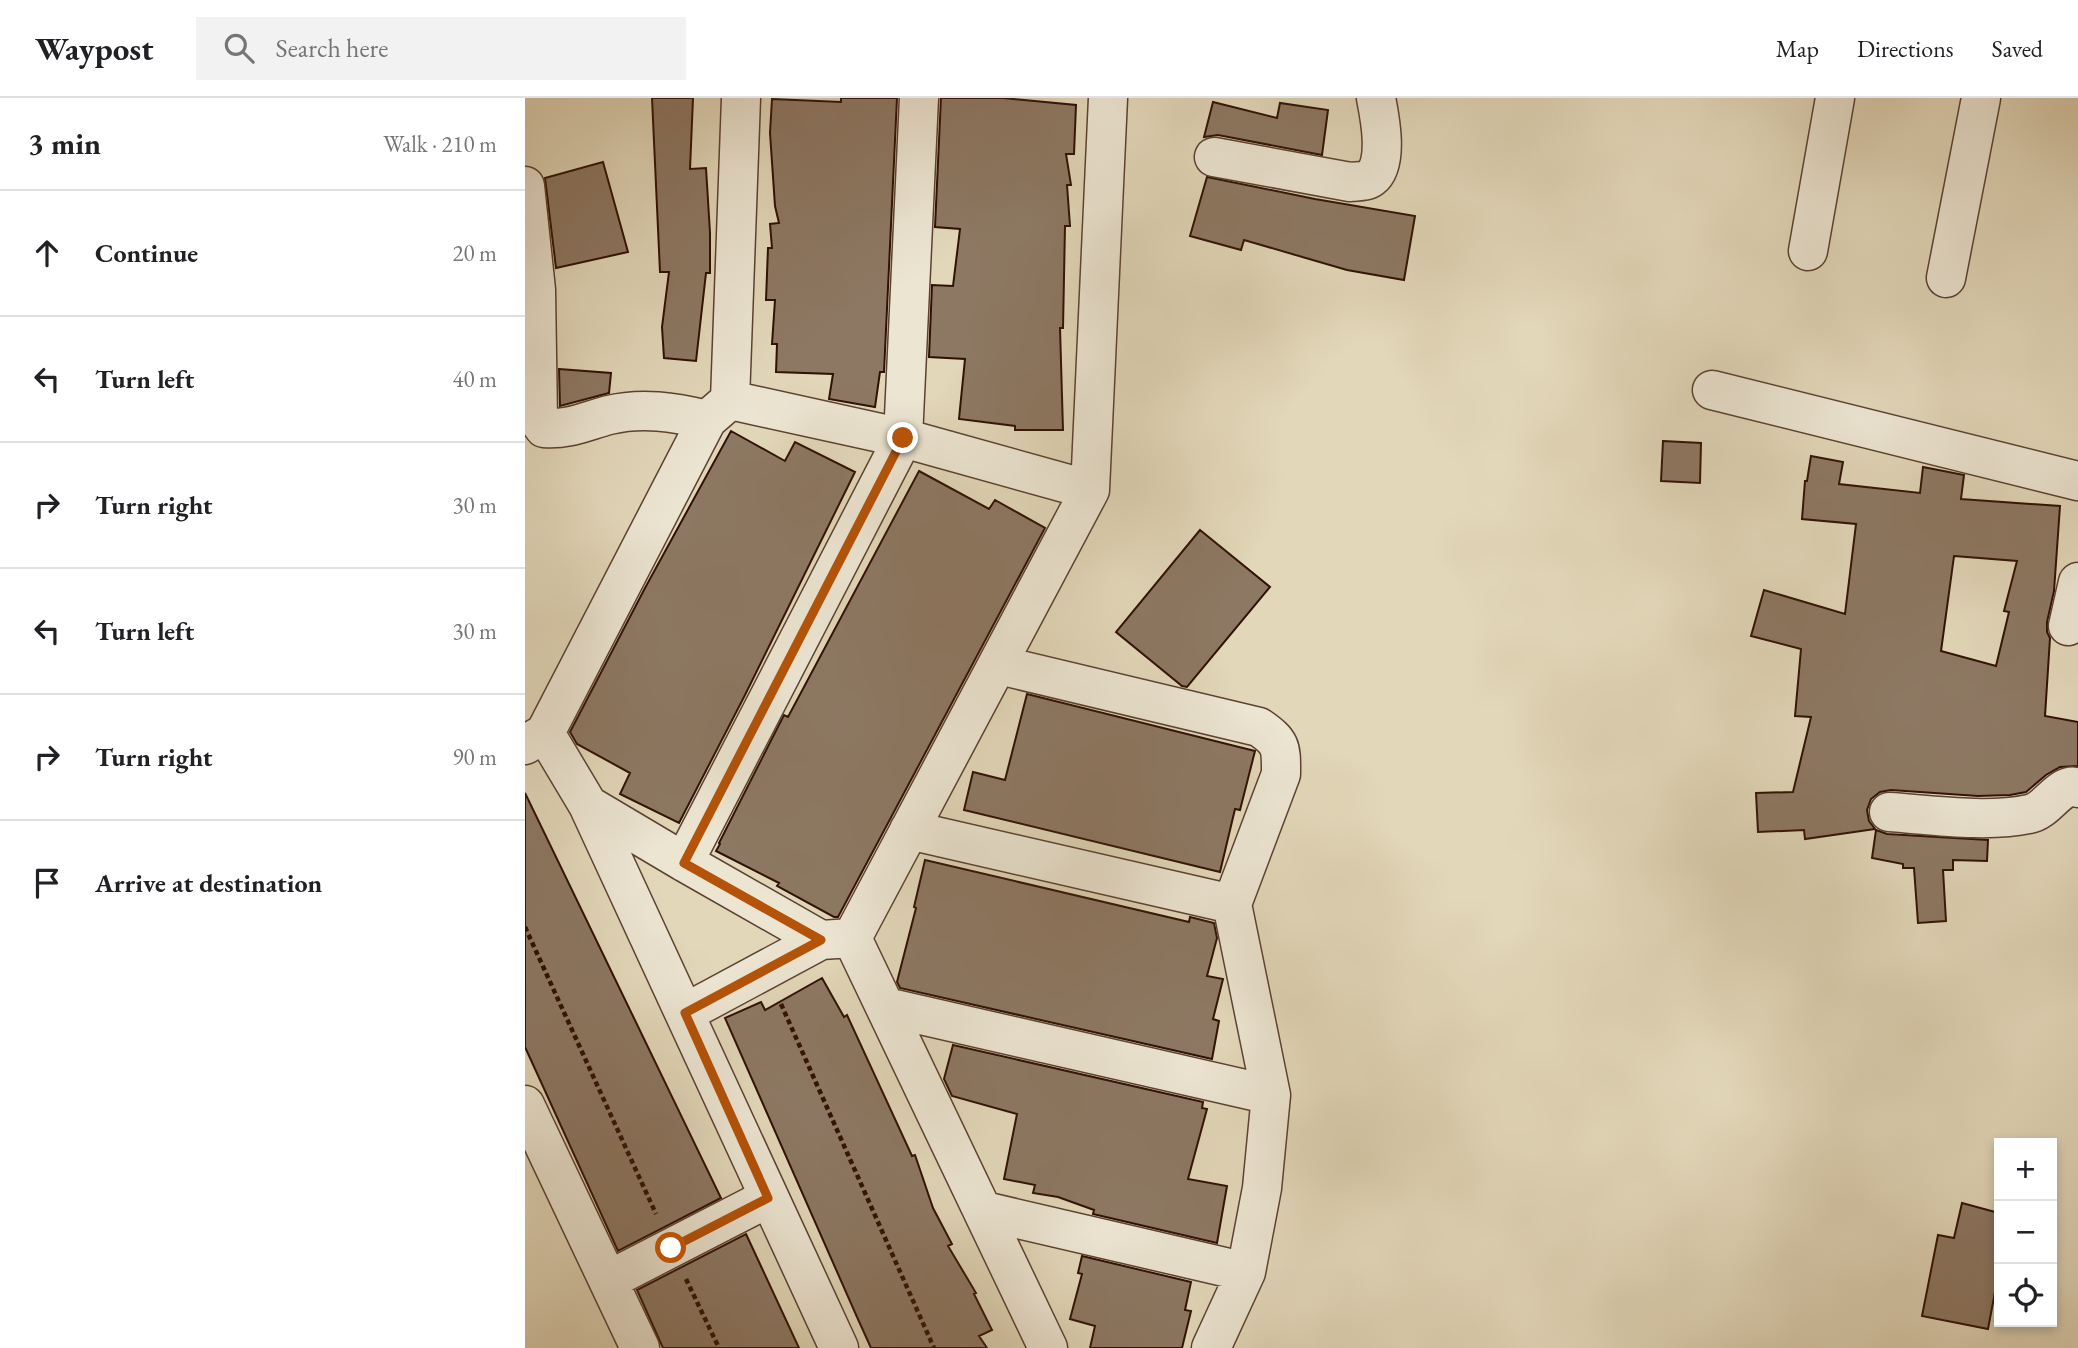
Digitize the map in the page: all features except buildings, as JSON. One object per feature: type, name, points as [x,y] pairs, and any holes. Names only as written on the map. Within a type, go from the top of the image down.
[{"type":"street","points":[[741,98],[718,410],[535,739],[588,805],[839,1348]]},
{"type":"street","points":[[684,863],[903,438],[919,98]]},
{"type":"street","points":[[685,1013],[765,969],[837,939],[909,830],[1090,490],[1108,98]]},
{"type":"street","points":[[1214,157],[1350,182],[1369,180],[1379,169],[1382,145],[1375,98]]},
{"type":"street","points":[[1808,251],[1835,98]]},
{"type":"street","points":[[1946,278],[1981,98]]},
{"type":"street","points":[[525,186],[536,290],[538,420],[544,428],[560,429],[640,410],[718,410],[903,438],[1090,490]]},
{"type":"street","points":[[1712,390],[2078,481]]},
{"type":"street","points":[[2069,626],[2078,582]]},
{"type":"street","points":[[999,665],[1259,727],[1279,743],[1281,774],[1232,904],[1271,1095],[1262,1188],[1246,1272],[1211,1348]]},
{"type":"street","points":[[1889,812],[1971,818],[2021,816],[2040,811],[2066,786],[2078,788]]},
{"type":"street","points":[[588,805],[684,863],[837,939],[886,1007],[1048,1348]]},
{"type":"street","points":[[909,830],[1232,904]]},
{"type":"street","points":[[886,1007],[1271,1095]]},
{"type":"street","points":[[525,1105],[640,1348]]},
{"type":"street","points":[[609,1280],[768,1198]]},
{"type":"street","points":[[984,1211],[1246,1272]]},
{"type":"path","points":[[525,927],[719,1348]]},
{"type":"path","points":[[765,969],[934,1348]]},
{"type":"route","points":[[671,1248],[768,1198],[685,1013],[821,940],[684,863],[903,438]]}]
